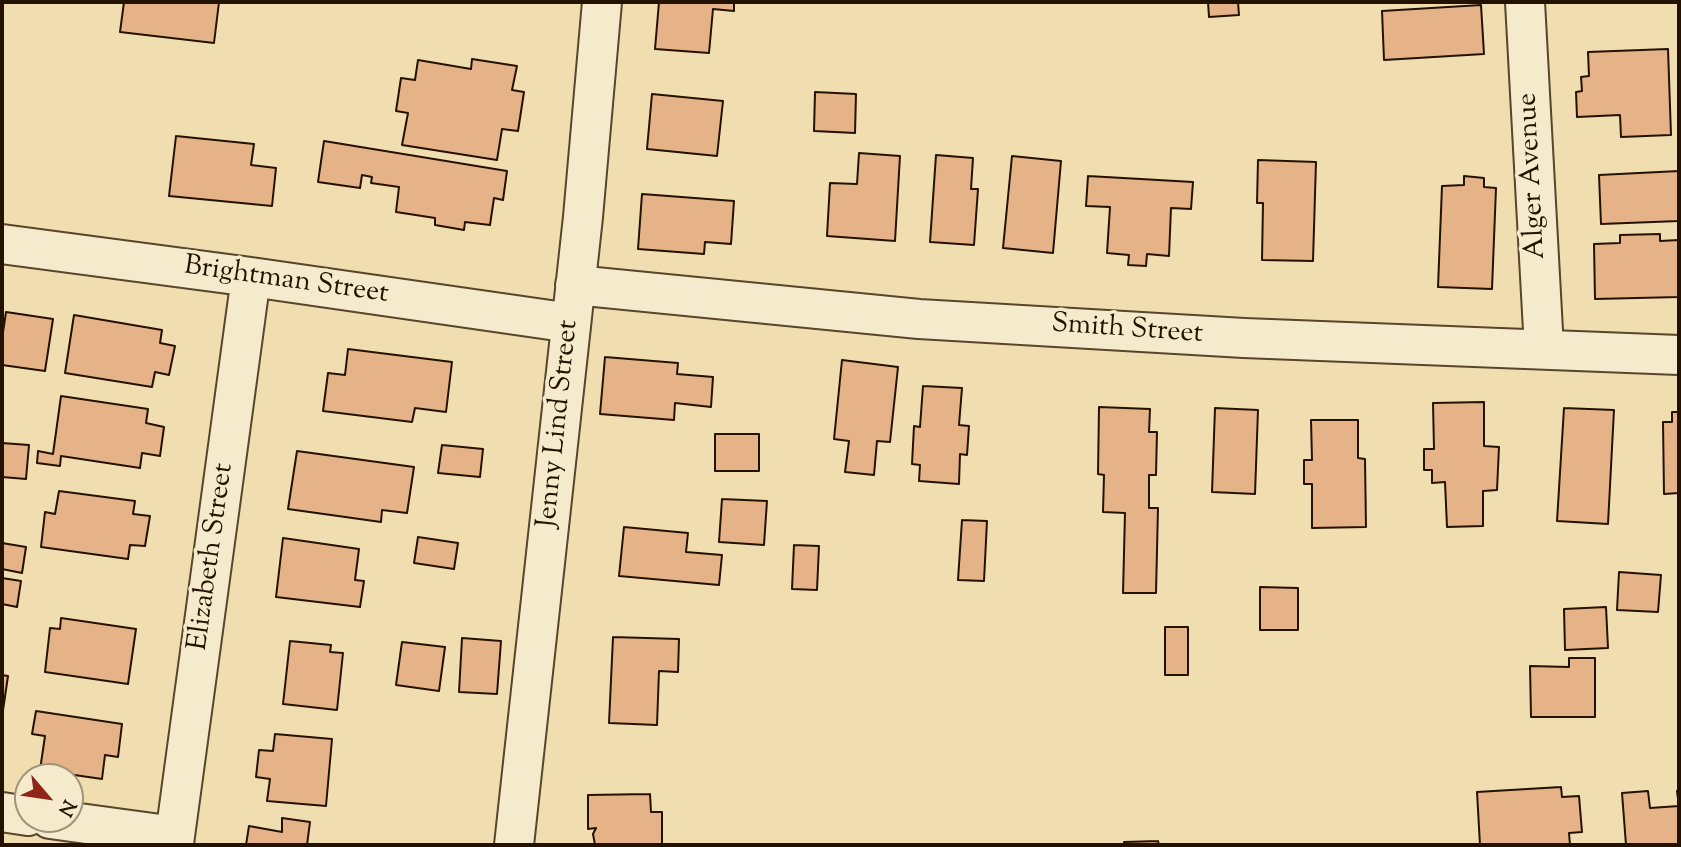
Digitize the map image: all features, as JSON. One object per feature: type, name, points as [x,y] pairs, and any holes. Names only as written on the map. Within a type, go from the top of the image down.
[{"type":"street","name":"Jenny Lind Street","points":[[514,845],[575,285],[602,2]]},
{"type":"street","name":"Alger Avenue","points":[[1525,2],[1544,349]]},
{"type":"street","name":"Brightman Street","points":[[2,244],[571,323]]},
{"type":"street","name":"Elizabeth Street","points":[[175,841],[251,277]]},
{"type":"street","name":"Smith Street","points":[[575,285],[919,319],[1244,338],[1679,355]]},
{"type":"street","points":[[84,825],[175,841]]},
{"type":"building","points":[[124,2],[219,2],[214,43],[120,32]]},
{"type":"building","points":[[659,2],[734,2],[734,11],[713,9],[709,53],[655,49]]},
{"type":"building","points":[[1208,2],[1238,2],[1239,15],[1209,17]]},
{"type":"building","points":[[1481,5],[1484,54],[1384,60],[1382,11]]},
{"type":"building","points":[[1668,49],[1671,135],[1621,137],[1620,115],[1577,117],[1576,92],[1582,91],[1581,77],[1589,76],[1588,52]]},
{"type":"building","points":[[472,59],[517,66],[512,90],[524,92],[518,131],[502,129],[497,160],[402,145],[408,113],[396,111],[401,78],[415,80],[418,60],[471,69]]},
{"type":"building","points":[[815,92],[856,94],[855,133],[814,131]]},
{"type":"building","points":[[652,94],[723,101],[717,156],[647,149]]},
{"type":"building","points":[[176,136],[254,144],[251,165],[276,168],[272,206],[169,196]]},
{"type":"building","points":[[324,141],[507,171],[503,200],[494,198],[490,225],[465,222],[464,230],[435,225],[435,218],[396,212],[399,187],[371,183],[372,177],[362,175],[360,188],[318,182]]},
{"type":"building","points":[[859,153],[900,156],[895,241],[827,236],[830,183],[857,184]]},
{"type":"building","points":[[936,155],[973,158],[971,189],[978,189],[974,245],[930,242]]},
{"type":"building","points":[[1012,156],[1061,161],[1053,253],[1003,248]]},
{"type":"building","points":[[1258,160],[1316,162],[1313,261],[1262,260],[1263,203],[1257,203]]},
{"type":"building","points":[[1679,171],[1679,221],[1601,224],[1599,175]]},
{"type":"building","points":[[1088,176],[1193,182],[1191,209],[1171,208],[1169,256],[1147,254],[1146,266],[1128,265],[1129,255],[1107,253],[1110,207],[1086,206]]},
{"type":"building","points":[[1464,176],[1484,178],[1484,187],[1496,188],[1492,289],[1438,287],[1442,186],[1464,185]]},
{"type":"building","points":[[642,194],[734,201],[731,244],[705,242],[704,254],[638,249]]},
{"type":"building","points":[[1660,234],[1660,241],[1679,240],[1679,297],[1595,299],[1594,244],[1620,243],[1620,235]]},
{"type":"building","points":[[6,312],[53,319],[45,371],[2,365]]},
{"type":"building","points":[[74,315],[162,330],[160,343],[175,346],[169,375],[155,372],[152,387],[65,373]]},
{"type":"building","points":[[348,349],[452,362],[446,412],[415,408],[412,422],[323,411],[328,373],[345,375]]},
{"type":"building","points":[[605,357],[678,363],[677,374],[713,377],[711,407],[675,403],[674,420],[600,414]]},
{"type":"building","points":[[842,360],[898,367],[890,442],[877,441],[874,475],[845,472],[849,441],[834,439]]},
{"type":"building","points":[[923,386],[962,388],[959,425],[969,426],[967,455],[960,454],[959,484],[919,481],[920,465],[912,464],[914,426],[920,427]]},
{"type":"building","points":[[61,396],[148,409],[146,423],[164,427],[160,456],[142,453],[140,468],[61,456],[60,466],[37,463],[38,451],[53,454]]},
{"type":"building","points":[[1484,402],[1484,446],[1499,447],[1497,490],[1483,491],[1483,526],[1447,527],[1445,482],[1432,483],[1432,470],[1424,470],[1424,449],[1434,449],[1433,403]]},
{"type":"building","points":[[1099,407],[1150,409],[1149,432],[1157,432],[1156,475],[1149,475],[1149,508],[1158,508],[1156,593],[1123,593],[1125,513],[1103,512],[1104,475],[1098,474]]},
{"type":"building","points":[[1215,408],[1258,410],[1255,494],[1212,492]]},
{"type":"building","points":[[1564,408],[1614,410],[1608,524],[1557,521]]},
{"type":"building","points":[[1672,412],[1679,412],[1679,493],[1664,494],[1663,422],[1672,422]]},
{"type":"building","points":[[1311,420],[1358,420],[1358,458],[1365,459],[1366,527],[1312,528],[1312,484],[1304,484],[1304,460],[1312,460]]},
{"type":"building","points":[[715,434],[759,434],[759,471],[715,471]]},
{"type":"building","points":[[2,443],[29,445],[26,479],[2,477]]},
{"type":"building","points":[[442,445],[483,449],[480,477],[438,473]]},
{"type":"building","points":[[297,451],[414,467],[407,513],[382,510],[381,522],[288,509]]},
{"type":"building","points":[[59,491],[135,501],[133,514],[150,516],[145,546],[130,545],[128,559],[41,547],[45,512],[55,514]]},
{"type":"building","points":[[722,499],[767,501],[764,545],[719,542]]},
{"type":"building","points":[[962,520],[987,521],[984,581],[958,580]]},
{"type":"building","points":[[624,527],[688,533],[686,552],[722,555],[719,585],[619,576]]},
{"type":"building","points":[[418,537],[458,543],[454,569],[414,563]]},
{"type":"building","points":[[283,538],[359,549],[355,580],[364,581],[360,607],[276,597]]},
{"type":"building","points":[[2,543],[26,547],[22,573],[2,569]]},
{"type":"building","points":[[794,545],[819,546],[817,590],[792,589]]},
{"type":"building","points":[[1619,572],[1661,575],[1658,612],[1617,610]]},
{"type":"building","points":[[2,578],[21,581],[17,607],[2,604]]},
{"type":"building","points":[[1260,587],[1298,588],[1298,630],[1260,630]]},
{"type":"building","points":[[1606,607],[1608,648],[1565,650],[1564,609]]},
{"type":"building","points":[[61,618],[136,629],[128,684],[45,672],[50,628],[60,629]]},
{"type":"building","points":[[1165,627],[1188,627],[1188,675],[1165,675]]},
{"type":"building","points":[[613,637],[679,639],[678,672],[659,671],[657,725],[609,723]]},
{"type":"building","points":[[462,638],[501,641],[497,694],[459,692]]},
{"type":"building","points":[[290,641],[331,645],[330,652],[343,653],[337,710],[283,704]]},
{"type":"building","points":[[402,642],[445,647],[439,691],[396,685]]},
{"type":"building","points":[[1569,658],[1595,658],[1595,717],[1531,717],[1530,666],[1569,667]]},
{"type":"building","points":[[2,675],[8,676],[2,717]]},
{"type":"building","points":[[36,711],[122,724],[118,757],[105,755],[102,779],[84,776],[84,763],[41,763],[45,736],[32,734]]},
{"type":"building","points":[[275,734],[332,739],[326,806],[267,801],[270,779],[256,777],[259,750],[273,751]]},
{"type":"building","points":[[1561,787],[1562,797],[1579,796],[1582,832],[1569,833],[1570,845],[1480,845],[1477,792]]},
{"type":"building","points":[[1648,791],[1650,808],[1679,806],[1679,845],[1626,845],[1622,793]]},
{"type":"building","points":[[650,794],[651,812],[662,812],[662,845],[595,845],[593,834],[596,828],[588,829],[588,795]]},
{"type":"building","points":[[282,818],[310,822],[307,845],[246,845],[249,826],[282,832]]},
{"type":"building","points":[[1158,841],[1159,845],[1124,845],[1124,842]]}]
